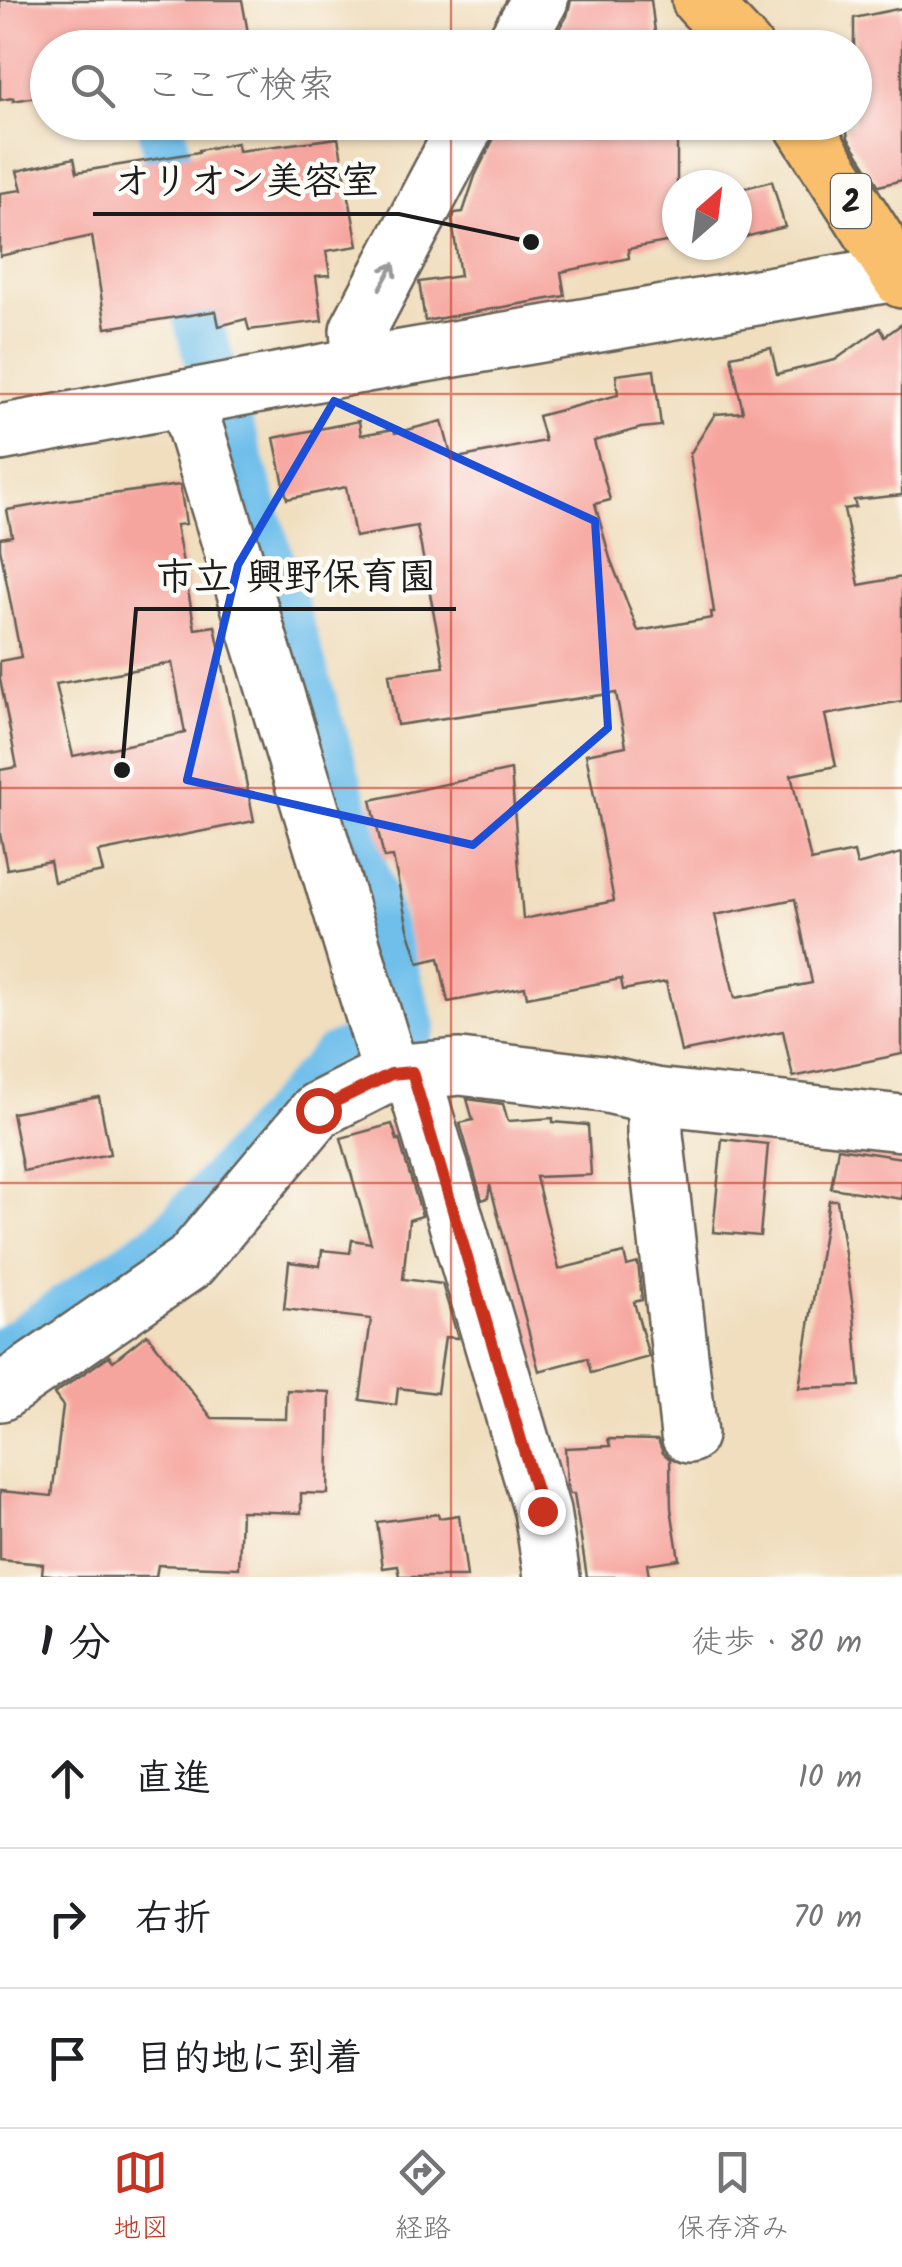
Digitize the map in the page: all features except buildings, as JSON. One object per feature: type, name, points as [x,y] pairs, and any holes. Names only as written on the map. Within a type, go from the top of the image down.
[{"type":"main road","points":[[700,0],[728,30]]},
{"type":"main road","name":"2","points":[[813,140],[900,275]]},
{"type":"street","points":[[522,30],[540,0]]},
{"type":"street","points":[[361,365],[358,330],[458,140]]},
{"type":"street","points":[[0,433],[361,365],[900,275]]},
{"type":"street","points":[[186,398],[542,1511],[552,1577]]},
{"type":"street","points":[[0,1393],[190,1262],[318,1110],[402,1073],[460,1067],[603,1084],[656,1096],[902,1122]]},
{"type":"street","points":[[656,1096],[655,1134],[689,1435]]},
{"type":"highlighted area","points":[[334,401],[595,521],[608,728],[473,845],[187,780],[238,565]]},
{"type":"waterway","points":[[0,1354],[168,1239],[335,1057],[412,1027],[198,322],[164,140]]},
{"type":"place","name":"オリオン美容室","points":[[531,242]]},
{"type":"place","name":"市立 興野保育園","points":[[122,770]]},
{"type":"route","points":[[318,1110],[391,1074],[412,1072],[542,1511]]}]
